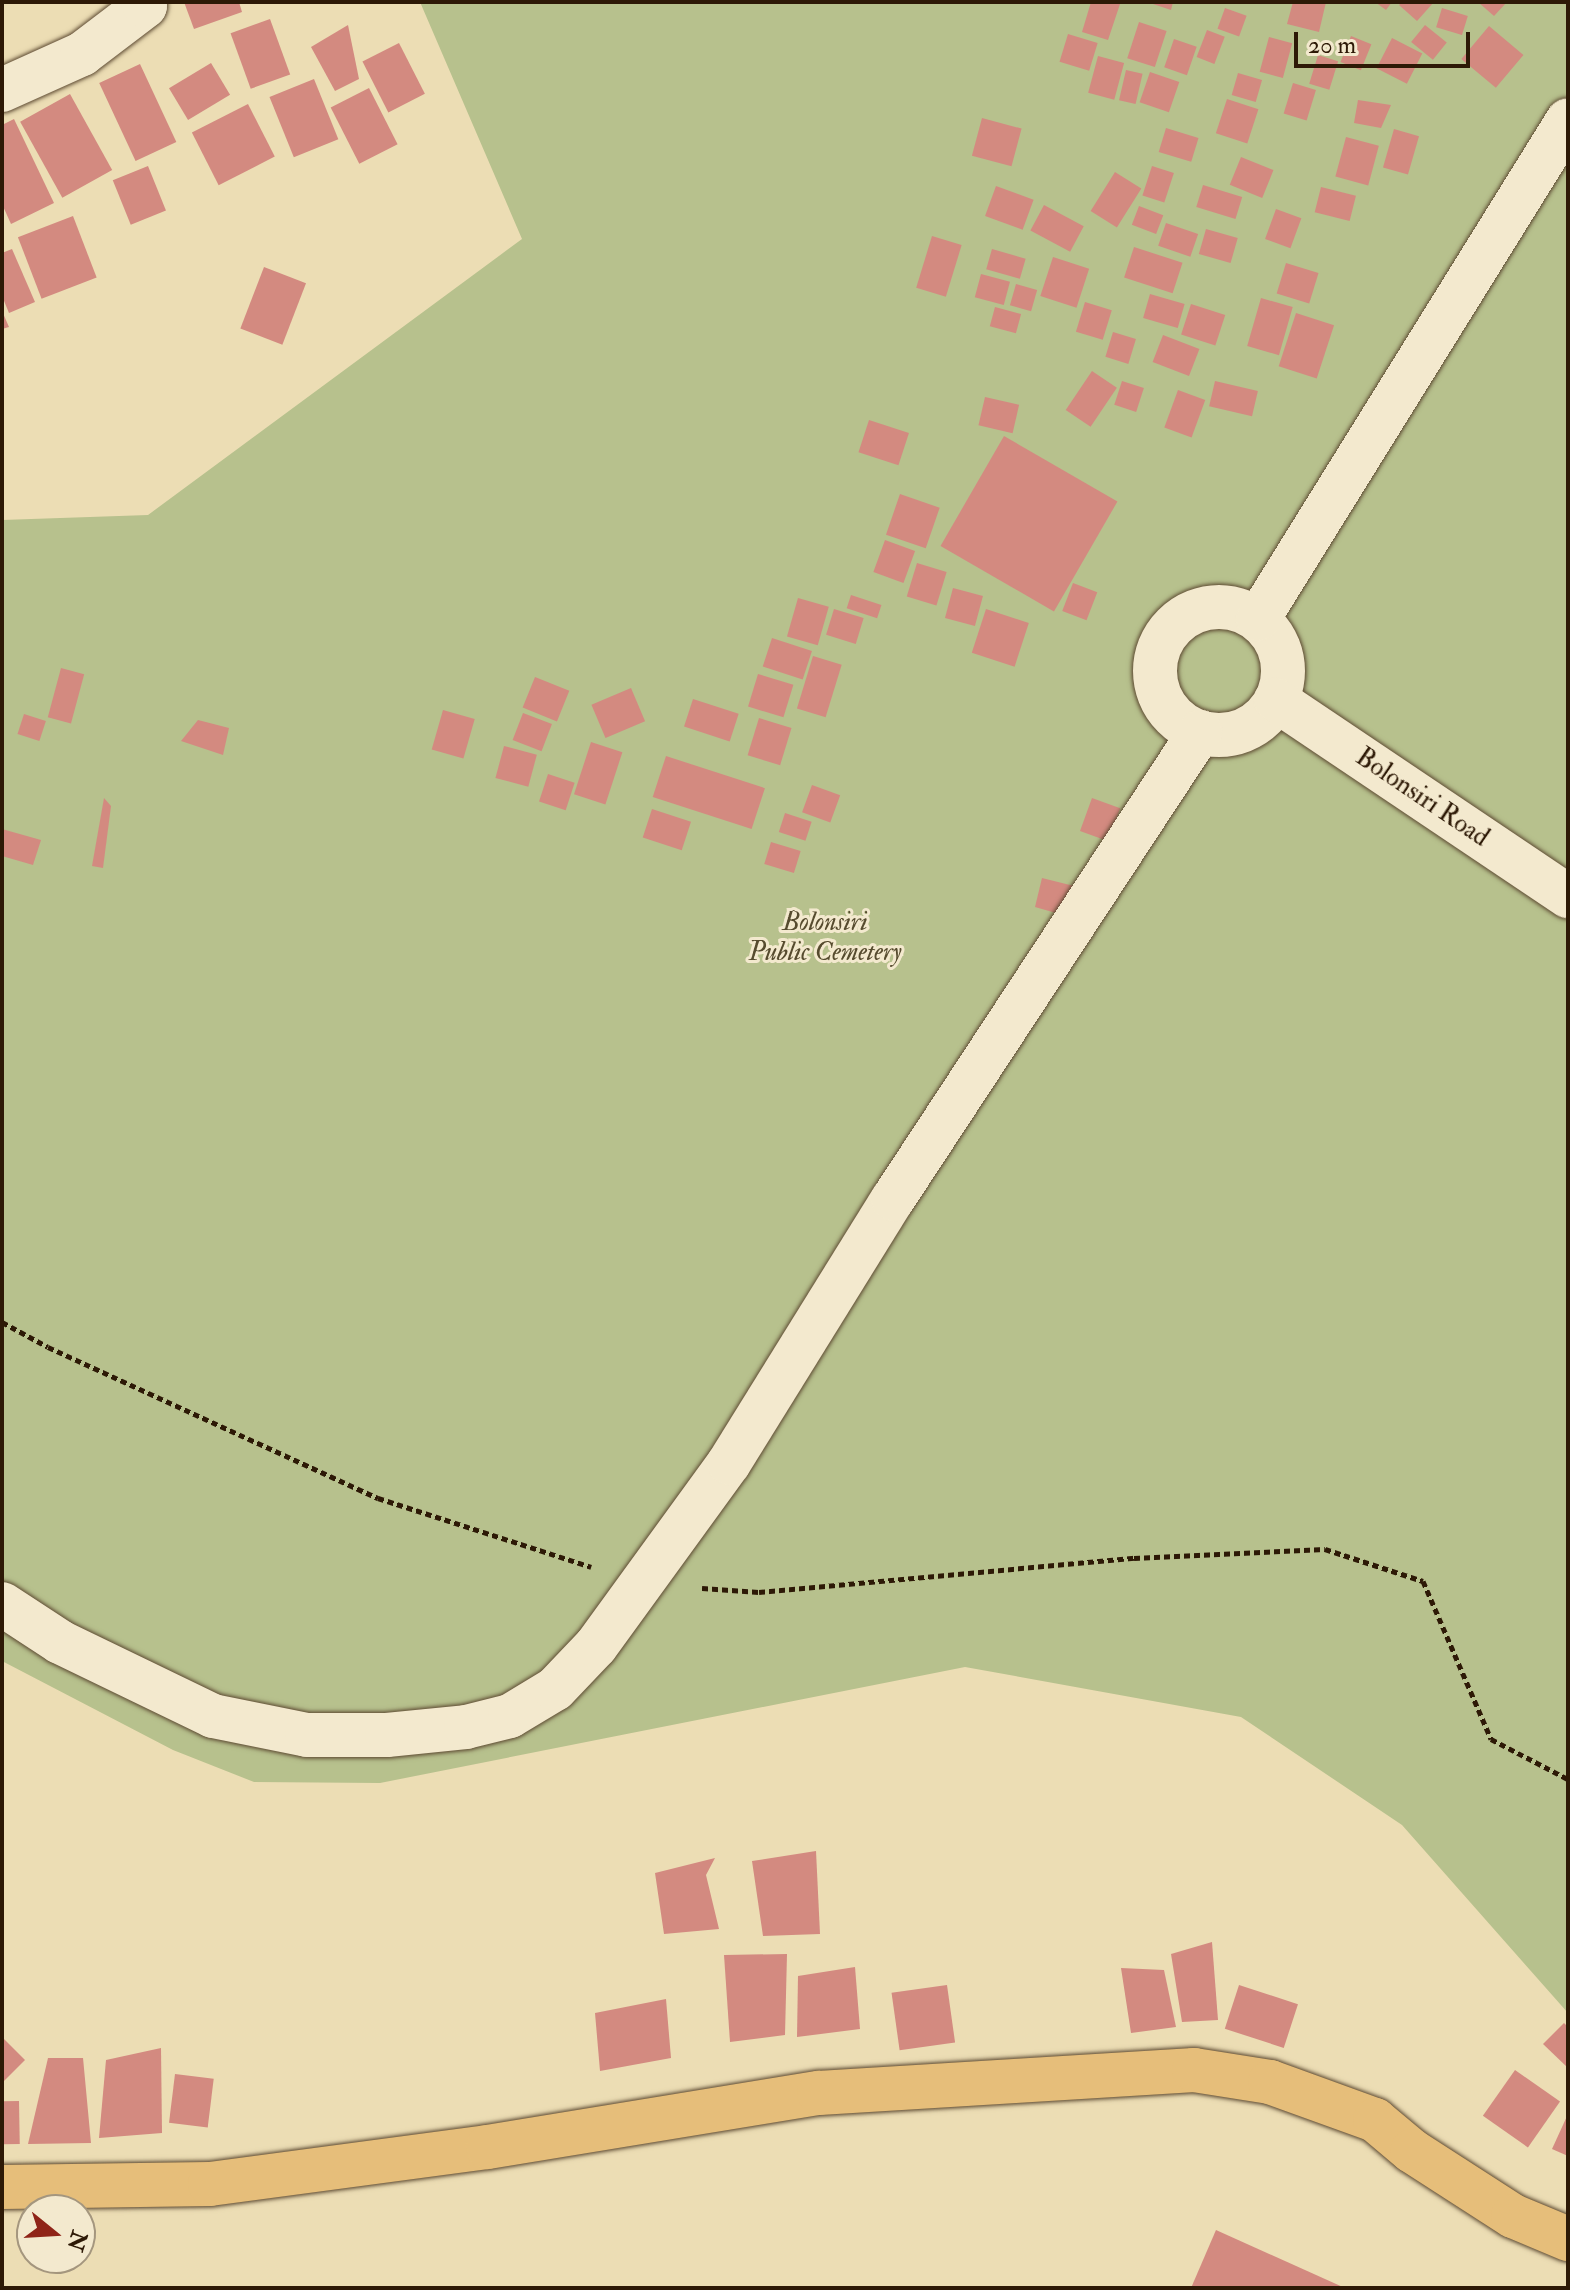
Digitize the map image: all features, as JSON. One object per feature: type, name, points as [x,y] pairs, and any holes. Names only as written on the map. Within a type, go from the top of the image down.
[{"type":"main road","points":[[2,2187],[210,2184],[488,2147],[819,2093],[1194,2070],[1270,2082],[1375,2120],[1412,2151],[1513,2216],[1568,2239]]},
{"type":"street","points":[[2,90],[82,54],[145,6],[143,2]]},
{"type":"street","points":[[1258,619],[1568,120]]},
{"type":"street","points":[[1216,606],[1239,609],[1258,619],[1273,636],[1282,656],[1282,679],[1276,700],[1263,718],[1243,730],[1222,735],[1200,732],[1180,721],[1165,705],[1156,674],[1162,641],[1176,624],[1194,611],[1216,606]]},
{"type":"street","name":"Bolonsiri Road","points":[[1276,700],[1568,896]]},
{"type":"street","points":[[2,1604],[60,1642],[213,1716],[307,1735],[387,1735],[466,1727],[510,1716],[555,1689],[596,1646],[729,1463],[893,1199],[1200,732]]},
{"type":"path","points":[[2,1322],[48,1347],[378,1498],[641,1583],[759,1592],[1134,1558],[1325,1549],[1423,1581],[1491,1739],[1568,1779]]},
{"type":"green space","name":"Bolonsiri Public Cemetery","points":[[420,2],[1568,2],[1568,2013],[1402,1825],[1241,1717],[965,1667],[380,1783],[254,1782],[173,1750],[2,1661],[2,520],[148,515],[522,239]]},
{"type":"building","points":[[184,2],[239,2],[242,12],[194,29]]},
{"type":"building","points":[[1091,2],[1120,4],[1108,40],[1082,32]]},
{"type":"building","points":[[1147,2],[1173,2],[1171,10]]},
{"type":"building","points":[[1293,2],[1326,2],[1319,32],[1287,24]]},
{"type":"building","points":[[1375,2],[1392,2],[1386,10]]},
{"type":"building","points":[[1402,2],[1434,2],[1417,21],[1399,5]]},
{"type":"building","points":[[1478,2],[1507,2],[1494,16]]},
{"type":"building","points":[[1225,8],[1247,16],[1239,37],[1217,29]]},
{"type":"building","points":[[1442,8],[1468,16],[1462,35],[1436,27]]},
{"type":"building","points":[[270,19],[290,74],[251,89],[231,33]]},
{"type":"building","points":[[1139,22],[1167,31],[1155,67],[1127,58]]},
{"type":"building","points":[[348,25],[359,79],[335,91],[311,47]]},
{"type":"building","points":[[1425,25],[1447,43],[1433,60],[1411,42]]},
{"type":"building","points":[[1489,26],[1523,55],[1496,88],[1461,59]]},
{"type":"building","points":[[1207,30],[1225,37],[1214,64],[1197,57]]},
{"type":"building","points":[[1068,34],[1098,43],[1089,71],[1060,62]]},
{"type":"building","points":[[1351,36],[1371,44],[1361,70],[1341,62]]},
{"type":"building","points":[[1269,37],[1292,43],[1283,78],[1260,72]]},
{"type":"building","points":[[1392,38],[1422,53],[1407,84],[1377,68]]},
{"type":"building","points":[[1174,39],[1197,47],[1187,75],[1164,67]]},
{"type":"building","points":[[399,43],[425,94],[388,112],[362,62]]},
{"type":"building","points":[[1318,55],[1338,61],[1329,90],[1309,84]]},
{"type":"building","points":[[1098,56],[1124,63],[1114,100],[1088,93]]},
{"type":"building","points":[[211,63],[230,95],[188,120],[169,88]]},
{"type":"building","points":[[140,64],[176,142],[136,161],[99,83]]},
{"type":"building","points":[[1126,70],[1143,74],[1136,104],[1119,100]]},
{"type":"building","points":[[1150,72],[1179,82],[1169,112],[1140,102]]},
{"type":"building","points":[[1238,73],[1262,80],[1256,102],[1232,95]]},
{"type":"building","points":[[314,79],[338,139],[294,157],[269,97]]},
{"type":"building","points":[[1293,83],[1316,90],[1307,121],[1284,114]]},
{"type":"building","points":[[369,88],[398,144],[359,164],[331,108]]},
{"type":"building","points":[[70,94],[112,170],[62,198],[20,122]]},
{"type":"building","points":[[1227,99],[1258,109],[1247,143],[1216,133]]},
{"type":"building","points":[[1358,100],[1391,105],[1381,128],[1354,123]]},
{"type":"building","points":[[248,104],[275,157],[219,185],[192,133]]},
{"type":"building","points":[[982,118],[1022,129],[1012,166],[972,156]]},
{"type":"building","points":[[14,119],[54,203],[11,224],[2,204],[2,125]]},
{"type":"building","points":[[1166,128],[1199,138],[1191,162],[1159,152]]},
{"type":"building","points":[[1394,129],[1419,136],[1408,175],[1383,167]]},
{"type":"building","points":[[1346,137],[1379,146],[1368,185],[1335,177]]},
{"type":"building","points":[[1241,157],[1273,170],[1262,198],[1230,185]]},
{"type":"building","points":[[148,166],[166,211],[131,225],[113,180]]},
{"type":"building","points":[[1152,166],[1174,173],[1164,203],[1142,195]]},
{"type":"building","points":[[1115,172],[1141,188],[1117,227],[1091,211]]},
{"type":"building","points":[[1203,185],[1242,197],[1235,219],[1196,207]]},
{"type":"building","points":[[996,186],[1034,200],[1023,230],[985,216]]},
{"type":"building","points":[[1321,187],[1356,196],[1350,221],[1315,212]]},
{"type":"building","points":[[1044,205],[1084,226],[1070,252],[1030,231]]},
{"type":"building","points":[[1139,206],[1163,215],[1156,234],[1132,225]]},
{"type":"building","points":[[1276,209],[1301,218],[1290,248],[1265,239]]},
{"type":"building","points":[[73,216],[97,278],[42,299],[18,237]]},
{"type":"building","points":[[1166,223],[1198,234],[1190,257],[1158,246]]},
{"type":"building","points":[[1206,229],[1238,238],[1231,263],[1199,254]]},
{"type":"building","points":[[932,236],[962,245],[946,297],[916,288]]},
{"type":"building","points":[[1134,247],[1183,263],[1173,293],[1124,277]]},
{"type":"building","points":[[12,249],[35,302],[9,313],[2,296],[2,253]]},
{"type":"building","points":[[992,249],[1026,259],[1020,279],[986,269]]},
{"type":"building","points":[[1053,257],[1089,269],[1076,308],[1040,296]]},
{"type":"building","points":[[1286,263],[1319,273],[1309,304],[1277,294]]},
{"type":"building","points":[[264,267],[306,283],[282,345],[240,329]]},
{"type":"building","points":[[981,274],[1010,282],[1004,305],[975,297]]},
{"type":"building","points":[[1016,284],[1037,290],[1031,311],[1010,305]]},
{"type":"building","points":[[1150,294],[1185,304],[1178,328],[1143,318]]},
{"type":"building","points":[[1261,298],[1293,307],[1279,355],[1247,346]]},
{"type":"building","points":[[1085,302],[1112,310],[1103,340],[1076,332]]},
{"type":"building","points":[[1191,304],[1225,315],[1215,346],[1181,334]]},
{"type":"building","points":[[995,307],[1021,314],[1016,333],[990,326]]},
{"type":"building","points":[[2,311],[9,327],[2,329]]},
{"type":"building","points":[[1296,313],[1334,325],[1317,379],[1279,366]]},
{"type":"building","points":[[1113,332],[1136,339],[1128,364],[1105,357]]},
{"type":"building","points":[[1163,335],[1199,349],[1189,376],[1153,362]]},
{"type":"building","points":[[1092,371],[1117,388],[1091,427],[1066,410]]},
{"type":"building","points":[[1122,381],[1144,388],[1136,412],[1114,405]]},
{"type":"building","points":[[1215,381],[1258,391],[1252,416],[1209,406]]},
{"type":"building","points":[[1178,390],[1205,400],[1192,438],[1164,428]]},
{"type":"building","points":[[985,397],[1019,405],[1013,433],[978,425]]},
{"type":"building","points":[[869,420],[909,433],[898,465],[858,452]]},
{"type":"building","points":[[1004,436],[1117,501],[1054,611],[940,546]]},
{"type":"building","points":[[900,494],[940,508],[926,548],[886,535]]},
{"type":"building","points":[[885,540],[915,551],[903,583],[873,572]]},
{"type":"building","points":[[917,563],[947,572],[936,606],[907,596]]},
{"type":"building","points":[[1073,583],[1097,592],[1087,620],[1062,611]]},
{"type":"building","points":[[953,588],[983,596],[975,626],[945,618]]},
{"type":"building","points":[[851,595],[881,605],[877,618],[847,608]]},
{"type":"building","points":[[798,598],[829,607],[818,645],[787,636]]},
{"type":"building","points":[[834,609],[864,618],[856,644],[826,635]]},
{"type":"building","points":[[986,609],[1029,623],[1015,667],[972,653]]},
{"type":"building","points":[[772,638],[812,651],[803,680],[763,667]]},
{"type":"building","points":[[813,656],[842,665],[826,717],[797,709]]},
{"type":"building","points":[[61,668],[84,674],[71,723],[48,717]]},
{"type":"building","points":[[758,674],[793,685],[783,717],[748,707]]},
{"type":"building","points":[[535,677],[569,691],[557,721],[523,708]]},
{"type":"building","points":[[631,688],[645,721],[605,738],[591,705]]},
{"type":"building","points":[[693,699],[739,714],[730,741],[684,727]]},
{"type":"building","points":[[443,710],[475,719],[463,759],[432,749]]},
{"type":"building","points":[[523,713],[552,724],[542,751],[513,740]]},
{"type":"building","points":[[24,714],[46,721],[39,741],[18,734]]},
{"type":"building","points":[[759,718],[792,728],[780,765],[748,755]]},
{"type":"building","points":[[198,720],[229,728],[223,755],[181,741]]},
{"type":"building","points":[[591,742],[622,752],[605,805],[574,794]]},
{"type":"building","points":[[504,746],[537,755],[528,787],[495,778]]},
{"type":"building","points":[[666,756],[765,788],[752,829],[653,797]]},
{"type":"building","points":[[548,774],[575,783],[566,810],[539,802]]},
{"type":"building","points":[[812,785],[840,795],[830,823],[802,812]]},
{"type":"building","points":[[104,798],[111,806],[103,868],[92,866]]},
{"type":"building","points":[[1092,798],[1120,808],[1108,841],[1080,831]]},
{"type":"building","points":[[652,809],[691,822],[682,850],[643,838]]},
{"type":"building","points":[[785,813],[812,822],[805,841],[779,832]]},
{"type":"building","points":[[2,829],[41,840],[33,865],[2,856]]},
{"type":"building","points":[[771,842],[801,851],[794,873],[764,864]]},
{"type":"building","points":[[1042,878],[1074,886],[1056,913],[1035,907]]},
{"type":"building","points":[[816,1851],[820,1934],[763,1936],[752,1861]]},
{"type":"building","points":[[715,1858],[706,1875],[719,1929],[664,1934],[655,1873]]},
{"type":"building","points":[[1212,1942],[1218,2020],[1182,2022],[1171,1954]]},
{"type":"building","points":[[787,1954],[785,2035],[730,2042],[724,1955]]},
{"type":"building","points":[[855,1967],[860,2029],[797,2037],[798,1976]]},
{"type":"building","points":[[1121,1968],[1164,1970],[1176,2027],[1131,2033]]},
{"type":"building","points":[[947,1985],[955,2042],[900,2050],[892,1993]]},
{"type":"building","points":[[1239,1985],[1298,2004],[1284,2048],[1225,2029]]},
{"type":"building","points":[[666,1999],[671,2058],[600,2071],[595,2013]]},
{"type":"building","points":[[1564,2023],[1568,2027],[1568,2068],[1543,2044]]},
{"type":"building","points":[[2,2037],[25,2060],[2,2083]]},
{"type":"building","points":[[161,2048],[162,2133],[99,2138],[106,2060]]},
{"type":"building","points":[[48,2058],[83,2058],[91,2143],[28,2144]]},
{"type":"building","points":[[1515,2070],[1560,2102],[1528,2147],[1483,2116]]},
{"type":"building","points":[[175,2074],[214,2079],[208,2127],[169,2123]]},
{"type":"building","points":[[2,2101],[19,2101],[20,2144],[3,2144]]},
{"type":"building","points":[[1568,2114],[1568,2156],[1552,2149]]},
{"type":"building","points":[[1216,2230],[1345,2288],[1191,2288]]}]
